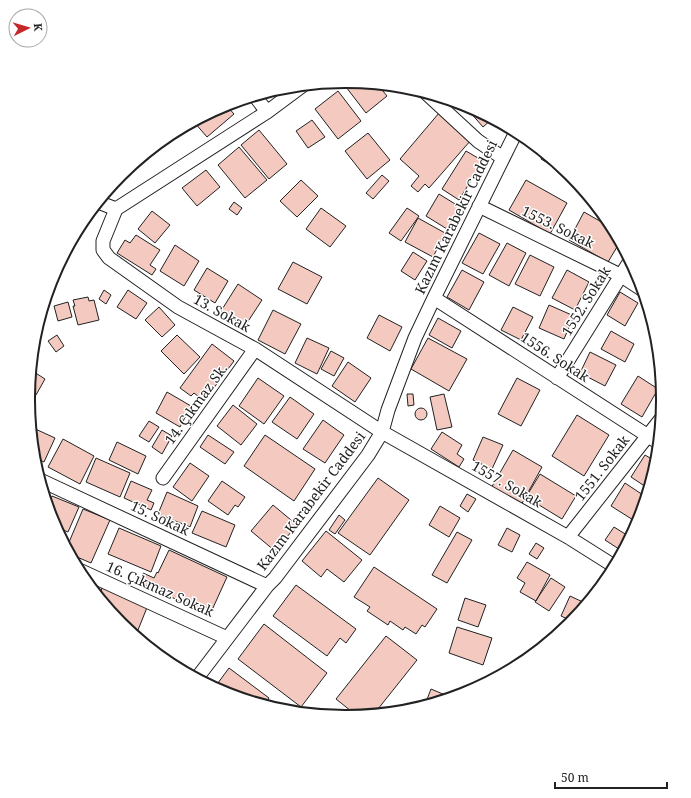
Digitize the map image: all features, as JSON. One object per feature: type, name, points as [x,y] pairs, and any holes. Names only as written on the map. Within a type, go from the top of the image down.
[{"type":"street","points":[[104,204],[116,209],[267,112],[293,93]]},
{"type":"street","points":[[259,101],[267,112]]},
{"type":"street","points":[[436,102],[478,141],[503,158]]},
{"type":"street","name":"Kazım Karabekir Caddesi","points":[[201,673],[368,455],[382,432],[388,410],[416,338],[434,298],[513,138]]},
{"type":"street","name":"1553. Sokak","points":[[479,206],[620,275],[634,284]]},
{"type":"street","name":"13. Sokak","points":[[116,209],[103,241],[103,250],[109,258],[178,307],[255,349],[382,432]]},
{"type":"street","name":"1552. Sokak","points":[[557,378],[626,266]]},
{"type":"street","name":"1556. Sokak","points":[[434,298],[653,440]]},
{"type":"street","name":"14. Çıkmaz Sk.","points":[[163,478],[255,349]]},
{"type":"street","name":"1551. Sokak","points":[[568,537],[654,427]]},
{"type":"street","name":"1557. Sokak","points":[[382,432],[568,537],[609,563]]},
{"type":"street","name":"15. Sokak","points":[[47,483],[267,586]]},
{"type":"street","name":"16. Çıkmaz Sokak","points":[[89,575],[227,638]]},
{"type":"building","points":[[347,88],[383,91],[387,96],[366,113]]},
{"type":"building","points":[[338,91],[361,121],[338,139],[315,109]]},
{"type":"building","points":[[231,111],[234,114],[207,137],[198,126]]},
{"type":"building","points":[[439,113],[471,140],[429,188],[425,184],[418,192],[411,186],[419,176],[400,159]]},
{"type":"building","points":[[474,117],[487,123],[483,127]]},
{"type":"building","points":[[312,120],[325,137],[308,148],[296,131]]},
{"type":"building","points":[[259,130],[287,164],[269,179],[241,145]]},
{"type":"building","points":[[368,133],[390,160],[367,179],[345,151]]},
{"type":"building","points":[[239,147],[267,180],[245,198],[218,165]]},
{"type":"building","points":[[466,151],[483,161],[459,200],[442,189]]},
{"type":"building","points":[[206,170],[220,187],[197,206],[182,188]]},
{"type":"building","points":[[382,175],[389,181],[373,199],[366,193]]},
{"type":"building","points":[[301,180],[318,196],[297,217],[280,201]]},
{"type":"building","points":[[526,180],[567,203],[550,234],[509,210]]},
{"type":"building","points":[[439,194],[460,207],[447,229],[426,216]]},
{"type":"building","points":[[234,202],[242,208],[237,215],[229,209]]},
{"type":"building","points":[[321,208],[346,226],[330,247],[306,229]]},
{"type":"building","points":[[407,208],[419,216],[401,241],[389,233]]},
{"type":"building","points":[[152,211],[170,225],[155,243],[138,229]]},
{"type":"building","points":[[584,212],[601,222],[616,248],[608,262],[569,240]]},
{"type":"building","points":[[418,218],[445,233],[433,257],[405,242]]},
{"type":"building","points":[[479,233],[500,244],[483,274],[462,263]]},
{"type":"building","points":[[136,235],[160,250],[150,265],[156,269],[152,275],[117,253],[125,240],[130,243]]},
{"type":"building","points":[[507,243],[526,253],[509,286],[489,275]]},
{"type":"building","points":[[175,245],[199,261],[184,286],[160,271]]},
{"type":"building","points":[[413,252],[427,261],[415,280],[401,271]]},
{"type":"building","points":[[530,255],[554,267],[540,296],[515,284]]},
{"type":"building","points":[[293,262],[322,277],[307,304],[278,289]]},
{"type":"building","points":[[207,268],[228,281],[215,303],[194,290]]},
{"type":"building","points":[[462,270],[484,282],[469,310],[447,297]]},
{"type":"building","points":[[567,270],[589,282],[575,310],[552,298]]},
{"type":"building","points":[[238,284],[262,300],[245,326],[221,311]]},
{"type":"building","points":[[104,290],[111,295],[106,304],[99,299]]},
{"type":"building","points":[[128,290],[147,303],[136,319],[117,307]]},
{"type":"building","points":[[620,292],[638,303],[625,326],[607,315]]},
{"type":"building","points":[[88,297],[89,301],[94,300],[99,320],[78,325],[73,300]]},
{"type":"building","points":[[68,302],[72,317],[58,321],[54,306]]},
{"type":"building","points":[[549,305],[574,316],[564,339],[539,328]]},
{"type":"building","points":[[159,307],[175,325],[162,337],[145,320]]},
{"type":"building","points":[[513,307],[533,317],[521,340],[501,330]]},
{"type":"building","points":[[273,310],[301,324],[285,354],[258,340]]},
{"type":"building","points":[[379,315],[402,327],[390,351],[367,338]]},
{"type":"building","points":[[438,318],[461,331],[452,348],[429,335]]},
{"type":"building","points":[[611,331],[634,344],[625,362],[601,349]]},
{"type":"building","points":[[57,335],[64,346],[56,352],[48,341]]},
{"type":"building","points":[[177,335],[200,357],[184,374],[161,351]]},
{"type":"building","points":[[307,338],[329,348],[317,374],[295,363]]},
{"type":"building","points":[[428,338],[467,359],[449,391],[411,369]]},
{"type":"building","points":[[212,344],[234,361],[204,401],[194,393],[191,396],[180,388]]},
{"type":"building","points":[[331,351],[344,358],[334,376],[321,369]]},
{"type":"building","points":[[590,352],[616,365],[605,386],[580,373]]},
{"type":"building","points":[[348,362],[371,378],[355,402],[332,386]]},
{"type":"building","points":[[37,374],[45,379],[35,395]]},
{"type":"building","points":[[638,376],[655,387],[656,393],[642,417],[621,404]]},
{"type":"building","points":[[258,378],[284,396],[264,424],[239,406]]},
{"type":"building","points":[[517,378],[540,390],[521,426],[498,414]]},
{"type":"building","points":[[167,392],[191,406],[180,427],[156,413]]},
{"type":"building","points":[[407,394],[413,394],[414,405],[408,406]]},
{"type":"building","points":[[444,394],[452,427],[437,430],[430,397]]},
{"type":"building","points":[[290,397],[314,414],[297,439],[272,422]]},
{"type":"building","points":[[233,405],[257,424],[241,445],[217,426]]},
{"type":"building","points":[[419,408],[423,408],[427,414],[423,420],[419,420],[415,416],[415,412]]},
{"type":"building","points":[[577,415],[609,435],[584,476],[552,456]]},
{"type":"building","points":[[323,420],[344,435],[325,463],[303,449]]},
{"type":"building","points":[[149,421],[159,427],[149,442],[139,436]]},
{"type":"building","points":[[37,430],[55,438],[44,462],[41,460]]},
{"type":"building","points":[[162,430],[172,436],[162,454],[152,447]]},
{"type":"building","points":[[442,432],[462,445],[457,454],[464,459],[459,467],[431,449]]},
{"type":"building","points":[[208,435],[234,452],[225,464],[200,447]]},
{"type":"building","points":[[265,435],[315,469],[294,501],[244,466]]},
{"type":"building","points":[[483,437],[503,445],[492,469],[473,460]]},
{"type":"building","points":[[63,439],[94,456],[80,484],[48,467]]},
{"type":"building","points":[[117,442],[146,456],[138,474],[109,460]]},
{"type":"building","points":[[513,450],[542,467],[520,507],[490,490]]},
{"type":"building","points":[[645,455],[650,458],[643,485],[631,477]]},
{"type":"building","points":[[96,458],[130,473],[120,497],[86,482]]},
{"type":"building","points":[[190,463],[209,476],[192,501],[173,487]]},
{"type":"building","points":[[540,474],[576,496],[562,519],[526,497]]},
{"type":"building","points":[[378,478],[409,500],[370,555],[338,533]]},
{"type":"building","points":[[131,481],[152,490],[147,500],[154,503],[151,510],[124,498]]},
{"type":"building","points":[[222,481],[245,497],[238,507],[235,505],[228,515],[208,501]]},
{"type":"building","points":[[625,483],[641,494],[632,519],[611,506]]},
{"type":"building","points":[[167,492],[198,506],[190,527],[158,514]]},
{"type":"building","points":[[467,494],[476,499],[468,512],[460,506]]},
{"type":"building","points":[[52,496],[79,507],[68,532],[65,531],[51,499]]},
{"type":"building","points":[[273,505],[297,525],[275,551],[251,531]]},
{"type":"building","points":[[440,506],[460,518],[449,537],[429,525]]},
{"type":"building","points":[[83,509],[110,520],[91,563],[79,558],[70,541]]},
{"type":"building","points":[[202,511],[235,525],[226,547],[192,533]]},
{"type":"building","points":[[339,515],[345,520],[335,534],[329,530]]},
{"type":"building","points":[[614,527],[625,534],[617,548],[605,540]]},
{"type":"building","points":[[119,528],[161,546],[151,572],[108,554]]},
{"type":"building","points":[[507,528],[520,535],[512,552],[498,545]]},
{"type":"building","points":[[326,531],[362,560],[344,582],[327,569],[321,577],[302,561]]},
{"type":"building","points":[[457,532],[472,540],[447,583],[432,575]]},
{"type":"building","points":[[536,543],[544,548],[537,559],[529,554]]},
{"type":"building","points":[[169,550],[227,577],[212,610],[201,605],[199,610],[139,582],[143,573],[154,578]]},
{"type":"building","points":[[527,562],[550,575],[536,601],[520,592],[525,583],[517,578]]},
{"type":"building","points":[[374,567],[437,609],[425,627],[422,625],[416,634],[405,627],[403,630],[390,621],[388,625],[367,611],[370,607],[354,597]]},
{"type":"building","points":[[551,578],[565,587],[549,611],[535,602]]},
{"type":"building","points":[[296,585],[356,629],[346,643],[340,638],[327,656],[273,616]]},
{"type":"building","points":[[102,588],[148,605],[138,630],[126,619],[101,591]]},
{"type":"building","points":[[570,596],[581,601],[566,618],[561,616]]},
{"type":"building","points":[[465,598],[486,605],[478,627],[458,620]]},
{"type":"building","points":[[264,624],[327,673],[301,706],[300,706],[238,659]]},
{"type":"building","points":[[457,627],[492,638],[483,665],[449,653]]},
{"type":"building","points":[[386,636],[417,660],[379,708],[350,710],[336,699]]},
{"type":"building","points":[[229,668],[269,698],[268,700],[246,693],[219,682]]},
{"type":"building","points":[[431,689],[442,694],[427,699]]}]
